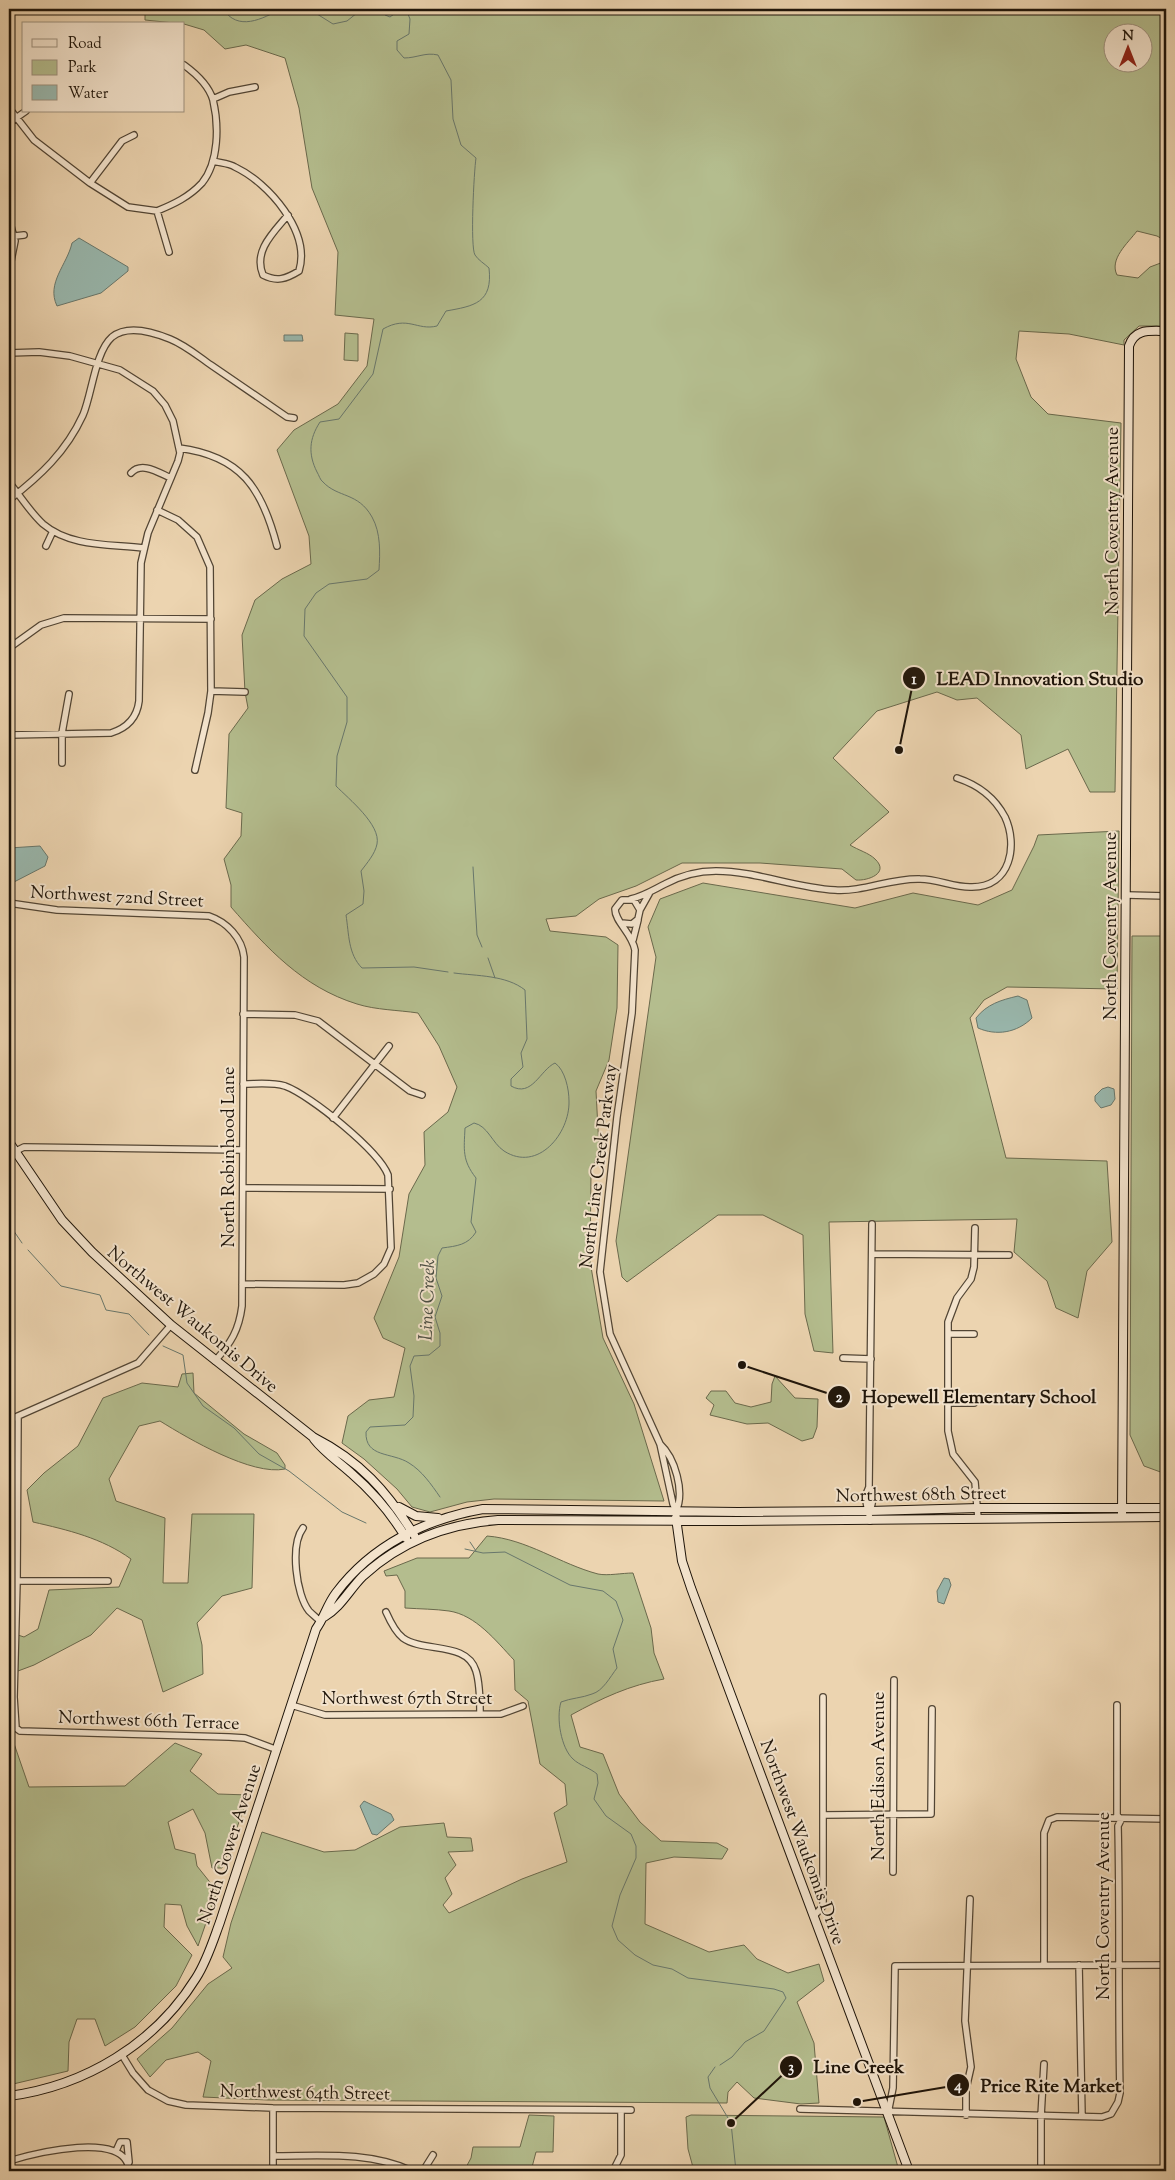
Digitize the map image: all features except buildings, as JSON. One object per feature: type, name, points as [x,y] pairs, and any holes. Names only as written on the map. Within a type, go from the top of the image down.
[{"type":"main road","name":"North Coventry Avenue","points":[[1122,1517],[1129,346],[1134,336],[1141,331],[1166,331]]},
{"type":"main road","name":"Northwest Waukomis Drive","points":[[9,1142],[62,1220],[92,1252],[171,1325],[215,1361],[313,1438],[328,1445],[366,1472],[396,1505],[417,1538]]},
{"type":"main road","name":"Northwest Waukomis Drive","points":[[313,1438],[322,1450],[374,1494],[409,1543]]},
{"type":"main road","points":[[396,1505],[416,1516],[442,1518]]},
{"type":"main road","name":"Northwest 68th Street","points":[[676,1511],[1166,1508]]},
{"type":"main road","name":"North Gower Avenue","points":[[122,2055],[143,2039],[173,2010],[197,1977],[220,1922],[309,1646],[323,1620],[328,1605],[356,1570],[412,1530],[442,1518],[483,1509],[676,1511]]},
{"type":"main road","name":"Northwest Waukomis Drive","points":[[676,1511],[682,1561],[909,2171]]},
{"type":"main road","points":[[738,1512],[738,1522]]},
{"type":"main road","name":"Northwest 68th Street","points":[[676,1521],[870,1521],[978,1518],[1166,1517]]},
{"type":"main road","points":[[417,1538],[472,1522],[498,1520],[676,1521]]},
{"type":"main road","name":"North Gower Avenue","points":[[323,1620],[335,1610],[363,1576],[382,1560],[417,1538]]},
{"type":"main road","points":[[9,2096],[62,2085],[122,2055]]},
{"type":"street","points":[[9,108],[34,140],[90,182],[128,207],[157,211],[189,196],[204,181],[213,161],[216,125],[212,99],[202,82],[185,66]]},
{"type":"street","points":[[212,99],[229,92],[255,88]]},
{"type":"street","points":[[9,123],[25,112]]},
{"type":"street","points":[[90,182],[122,141],[134,135]]},
{"type":"street","points":[[213,161],[234,166],[254,178],[279,201],[288,215],[297,234],[303,259],[299,272],[289,277],[274,280],[263,275],[258,265],[261,252],[288,215]]},
{"type":"street","points":[[157,211],[169,252]]},
{"type":"street","points":[[9,219],[15,236],[14,251],[9,271]]},
{"type":"street","points":[[15,236],[24,235]]},
{"type":"street","points":[[9,500],[47,468],[71,437],[88,402],[105,346],[115,335],[129,330],[148,332],[181,344],[287,417],[294,418]]},
{"type":"street","points":[[9,352],[54,353],[99,363],[120,370],[153,391],[165,405],[173,421],[179,448],[178,461],[143,548],[139,618],[138,704],[134,718],[126,726],[111,733],[9,735]]},
{"type":"street","points":[[179,448],[210,453],[241,474],[253,487],[270,517],[278,546]]},
{"type":"street","points":[[131,473],[135,469],[143,467],[171,478]]},
{"type":"street","points":[[9,482],[38,519],[53,531],[79,541],[143,548]]},
{"type":"street","points":[[158,510],[178,520],[198,537],[210,567],[211,691],[196,770]]},
{"type":"street","points":[[46,546],[53,531]]},
{"type":"street","points":[[9,648],[50,621],[64,618],[211,619]]},
{"type":"street","points":[[211,691],[245,692]]},
{"type":"street","points":[[62,763],[62,733],[68,694]]},
{"type":"street","name":"North Line Creek Parkway","points":[[630,899],[649,894],[676,878],[716,871],[847,891],[895,879],[922,879],[974,888],[989,884],[1005,870],[1011,859],[1012,836],[1004,816],[993,799],[983,790],[957,778]]},
{"type":"street","name":"North Line Creek Parkway","points":[[649,894],[640,910],[633,940],[635,950],[632,1013],[616,1127],[600,1272],[610,1334],[660,1444],[676,1511]]},
{"type":"street","points":[[1127,895],[1166,896]]},
{"type":"street","points":[[633,940],[615,913],[616,906],[622,900],[630,899],[637,903],[640,910]]},
{"type":"street","name":"Northwest 72nd Street","points":[[9,903],[57,910],[209,916],[221,921],[231,930],[241,945]]},
{"type":"street","points":[[621,923],[632,924],[638,918]]},
{"type":"street","name":"North Robinhood Lane","points":[[215,1361],[239,1326],[242,1284],[244,957],[241,945]]},
{"type":"street","points":[[243,1014],[294,1015],[311,1018],[324,1025],[410,1092],[422,1094]]},
{"type":"street","points":[[333,1118],[389,1046]]},
{"type":"street","points":[[242,1284],[344,1285],[363,1281],[379,1270],[391,1248],[390,1189],[384,1165],[333,1118],[284,1086],[243,1084]]},
{"type":"street","points":[[16,1152],[24,1147],[243,1150]]},
{"type":"street","points":[[243,1188],[390,1189]]},
{"type":"street","points":[[870,1521],[869,1511],[873,1506],[869,1487],[872,1224]]},
{"type":"street","points":[[974,1228],[975,1255],[971,1280],[956,1298],[951,1310],[948,1334],[948,1403],[949,1444],[953,1454],[975,1482],[978,1518]]},
{"type":"street","points":[[872,1254],[1009,1256]]},
{"type":"street","points":[[9,1420],[138,1362],[171,1325]]},
{"type":"street","points":[[948,1334],[974,1334]]},
{"type":"street","points":[[843,1358],[871,1359]]},
{"type":"street","points":[[948,1403],[974,1403]]},
{"type":"street","points":[[18,1416],[17,1581],[108,1581]]},
{"type":"street","points":[[303,1528],[296,1539],[296,1568],[308,1610],[323,1620]]},
{"type":"street","name":"Northwest 66th Terrace","points":[[17,1581],[14,1725],[20,1730],[245,1738],[275,1749]]},
{"type":"street","points":[[386,1612],[402,1637],[420,1647],[454,1650],[469,1659],[476,1669],[480,1692],[480,1713]]},
{"type":"street","name":"North Edison Avenue","points":[[893,1872],[894,1680]]},
{"type":"street","points":[[815,1915],[823,1906],[823,1697]]},
{"type":"street","name":"Northwest 67th Street","points":[[291,1705],[325,1715],[508,1713],[523,1706]]},
{"type":"street","name":"North Coventry Avenue","points":[[1082,2116],[1102,2117],[1111,2114],[1116,2107],[1120,2093],[1117,1966],[1119,1901],[1118,1826],[1121,1820],[1117,1815],[1117,1705]]},
{"type":"street","points":[[823,1815],[894,1816],[931,1814],[932,1709]]},
{"type":"street","points":[[1044,1965],[1044,1833],[1050,1820],[1057,1817],[1121,1820],[1126,1817],[1166,1819]]},
{"type":"street","points":[[966,2115],[966,2089],[971,2067],[965,2021],[970,1899]]},
{"type":"street","points":[[800,2108],[966,2115],[1082,2116],[1079,1965]]},
{"type":"street","points":[[888,2112],[893,2088],[896,1966],[1166,1965]]},
{"type":"street","name":"Northwest 64th Street","points":[[122,2055],[140,2082],[154,2094],[168,2101],[186,2105],[273,2108],[631,2110]]},
{"type":"street","points":[[1041,2171],[1041,2116],[1044,2064]]},
{"type":"street","points":[[273,2108],[273,2171]]},
{"type":"street","points":[[613,2171],[621,2155],[621,2110]]},
{"type":"street","points":[[116,2151],[120,2142],[127,2142],[129,2169]]},
{"type":"street","points":[[9,2161],[61,2148],[116,2151],[126,2160],[129,2169]]},
{"type":"street","points":[[423,2171],[433,2155]]},
{"type":"street","points":[[273,2156],[363,2157],[389,2162],[412,2171]]},
{"type":"green space","points":[[145,9],[1166,9],[1166,241],[1157,236],[1137,231],[1117,257],[1115,269],[1117,275],[1138,278],[1150,267],[1166,261],[1166,326],[1139,326],[1124,340],[1124,345],[1069,334],[1019,331],[1016,359],[1031,397],[1048,414],[1121,423],[1115,792],[1090,792],[1068,749],[1026,769],[1021,735],[977,698],[957,700],[937,692],[877,711],[833,758],[889,812],[850,845],[875,859],[880,868],[876,875],[856,880],[842,869],[760,863],[682,863],[636,886],[599,899],[576,916],[546,919],[550,931],[606,937],[618,945],[617,1008],[609,1060],[596,1091],[599,1148],[591,1174],[590,1261],[603,1338],[634,1404],[664,1501],[494,1499],[467,1502],[430,1512],[412,1507],[397,1489],[364,1459],[342,1443],[348,1416],[369,1400],[394,1397],[405,1348],[383,1338],[374,1318],[399,1257],[409,1194],[425,1165],[424,1132],[448,1112],[457,1087],[439,1046],[418,1013],[372,1008],[337,997],[302,977],[272,951],[231,907],[231,885],[224,859],[241,836],[242,813],[226,808],[229,734],[248,708],[245,692],[242,635],[255,600],[282,579],[311,564],[309,536],[277,450],[294,430],[338,404],[367,366],[374,319],[335,315],[338,252],[312,188],[299,108],[285,58],[246,45],[225,49],[204,30],[185,24],[185,22],[145,20]]},
{"type":"green space","points":[[345,333],[358,334],[358,361],[344,360]]},
{"type":"green space","points":[[1119,831],[1117,989],[1007,987],[984,1000],[970,1018],[1006,1158],[1107,1161],[1112,1242],[1087,1271],[1078,1318],[1056,1308],[1047,1281],[1014,1252],[1017,1219],[829,1222],[833,1353],[814,1351],[805,1314],[803,1235],[763,1215],[718,1215],[627,1282],[622,1277],[616,1241],[656,957],[648,927],[660,899],[703,883],[855,908],[913,893],[978,905],[1012,890],[1038,835]]},
{"type":"green space","points":[[1132,936],[1166,936],[1166,1474],[1144,1466],[1130,1435]]},
{"type":"green space","points":[[193,1373],[194,1393],[244,1434],[277,1453],[285,1465],[285,1469],[271,1470],[239,1462],[204,1446],[160,1421],[139,1426],[109,1479],[116,1501],[165,1518],[163,1583],[188,1583],[192,1514],[254,1514],[252,1588],[222,1596],[197,1623],[202,1645],[203,1674],[163,1692],[142,1620],[117,1608],[91,1635],[34,1665],[10,1674],[10,1732],[29,1787],[125,1786],[175,1743],[202,1754],[190,1771],[218,1794],[249,1795],[222,1868],[212,1868],[205,1833],[193,1809],[168,1822],[175,1849],[195,1854],[197,1866],[217,1891],[198,1946],[187,1926],[181,1905],[165,1904],[164,1927],[192,1955],[176,1986],[135,2027],[105,2046],[95,2019],[77,2019],[69,2042],[68,2071],[9,2085],[9,1632],[24,1637],[38,1629],[49,1590],[119,1587],[131,1559],[96,1540],[33,1522],[27,1490],[44,1473],[78,1446],[103,1398],[142,1383],[178,1387],[182,1374]]},
{"type":"green space","points":[[775,1376],[795,1398],[818,1399],[817,1427],[813,1438],[802,1441],[768,1423],[747,1424],[710,1415],[714,1405],[706,1398],[711,1391],[726,1391],[735,1403],[751,1407],[771,1402],[772,1384]]},
{"type":"green space","points":[[9,1535],[13,1535],[9,1612]]},
{"type":"green space","points":[[487,1536],[516,1542],[598,1574],[633,1573],[651,1628],[654,1653],[664,1679],[616,1693],[571,1715],[580,1747],[603,1754],[619,1794],[640,1822],[661,1841],[717,1843],[728,1849],[722,1859],[674,1857],[646,1863],[645,1924],[709,1952],[744,1945],[757,1959],[788,1973],[819,1964],[824,1981],[797,2002],[814,2043],[819,2103],[801,2104],[754,2098],[737,2082],[728,2092],[727,2103],[268,2100],[203,2097],[211,2061],[198,2052],[166,2060],[150,2077],[137,2059],[172,2028],[208,1984],[232,1968],[223,1957],[231,1923],[262,1832],[324,1852],[355,1850],[400,1827],[444,1823],[447,1837],[471,1838],[473,1851],[448,1852],[456,1865],[445,1878],[452,1894],[443,1905],[449,1913],[522,1879],[567,1862],[554,1813],[567,1805],[565,1784],[540,1764],[528,1701],[515,1690],[514,1660],[477,1623],[459,1613],[433,1609],[405,1608],[405,1591],[397,1575],[386,1576],[384,1571],[417,1558],[469,1558]]},
{"type":"green space","points":[[529,2115],[554,2116],[553,2152],[536,2152],[531,2171],[464,2171],[471,2158],[473,2147],[520,2147]]},
{"type":"green space","points":[[691,2115],[884,2117],[899,2171],[694,2171],[688,2149],[686,2117]]},
{"type":"water","points":[[79,238],[128,267],[128,271],[101,293],[57,306],[54,298],[56,282],[72,243]]},
{"type":"water","points":[[284,335],[302,335],[303,341],[284,341]]},
{"type":"water","points":[[40,846],[48,857],[45,866],[14,882],[9,878],[9,848]]},
{"type":"water","points":[[1018,996],[1027,1000],[1032,1018],[1026,1023],[1006,1032],[992,1032],[978,1028],[976,1018],[985,1009],[1000,1001]]},
{"type":"water","points":[[1108,1087],[1114,1089],[1115,1099],[1111,1105],[1101,1108],[1095,1101],[1095,1096],[1102,1089]]},
{"type":"water","points":[[944,1578],[949,1579],[951,1585],[944,1604],[938,1602],[937,1591]]},
{"type":"water","points":[[364,1801],[391,1814],[394,1820],[377,1835],[372,1834],[360,1806]]},
{"type":"waterway","points":[[223,9],[229,16],[243,22],[258,19],[281,9]]},
{"type":"waterway","name":"Line Creek","points":[[309,9],[333,24],[347,21],[362,9]]},
{"type":"waterway","name":"Line Creek","points":[[385,9],[385,15],[390,17],[401,9],[406,9],[410,19],[409,34],[397,41],[397,50],[404,58],[429,54],[438,55],[451,80],[453,119],[461,145],[476,158],[473,208],[474,249],[476,257],[489,268],[488,289],[480,301],[465,307],[446,311],[437,326],[424,327],[399,323],[383,329],[373,374],[339,419],[320,422],[316,428],[311,453],[317,472],[321,480],[329,487],[361,503],[372,517],[375,523],[380,550],[379,570],[367,579],[329,584],[316,593],[305,609],[304,636],[347,697],[347,722],[337,756],[336,786],[363,813],[377,837],[377,844],[371,858],[361,871],[364,891],[363,904],[346,915],[354,956],[362,968],[414,967],[448,972]]},
{"type":"waterway","points":[[473,867],[477,935],[482,947]]},
{"type":"waterway","points":[[488,958],[495,978]]},
{"type":"waterway","name":"Line Creek","points":[[440,1497],[414,1466],[381,1453],[370,1446],[366,1432],[370,1427],[405,1425],[413,1417],[414,1396],[410,1366],[414,1356],[429,1355],[440,1346],[440,1333],[435,1317],[442,1296],[436,1278],[438,1256],[442,1248],[466,1242],[476,1232],[471,1222],[476,1178],[466,1160],[465,1128],[474,1123],[479,1125],[504,1151],[517,1156],[529,1157],[540,1153],[558,1137],[568,1113],[569,1101],[566,1080],[555,1063],[530,1086],[518,1089],[511,1086],[511,1079],[523,1067],[521,1053],[527,1039],[525,990],[509,981],[454,973]]},
{"type":"waterway","points":[[9,1224],[22,1243]]},
{"type":"waterway","points":[[28,1250],[61,1286],[100,1295],[106,1310],[129,1314],[149,1335]]},
{"type":"waterway","points":[[163,1346],[183,1355],[187,1383],[203,1406],[234,1428],[259,1454],[289,1471],[342,1512],[366,1523]]},
{"type":"waterway","name":"Line Creek","points":[[470,1542],[476,1551]]},
{"type":"waterway","name":"Line Creek","points":[[465,1549],[483,1553],[505,1552],[570,1585],[603,1591],[616,1601],[623,1620],[613,1649],[617,1668],[600,1690],[561,1702],[559,1724],[565,1748],[569,1754],[578,1763],[597,1774],[598,1783],[594,1799],[606,1816],[631,1834],[636,1846],[636,1858],[620,1895],[612,1926],[618,1940],[635,1955],[653,1965],[672,1969],[688,1978],[774,1989],[783,1992],[786,1998],[764,2031],[745,2042],[732,2057],[720,2065]]},
{"type":"waterway","name":"Line Creek","points":[[715,2067],[708,2077],[710,2088],[731,2123],[736,2171]]},
{"type":"place","name":"LEAD Innovation Studio","points":[[899,750]]},
{"type":"place","name":"Hopewell Elementary School","points":[[742,1365]]},
{"type":"place","name":"Price Rite Market","points":[[857,2102]]},
{"type":"place","name":"Line Creek","points":[[731,2123]]}]
